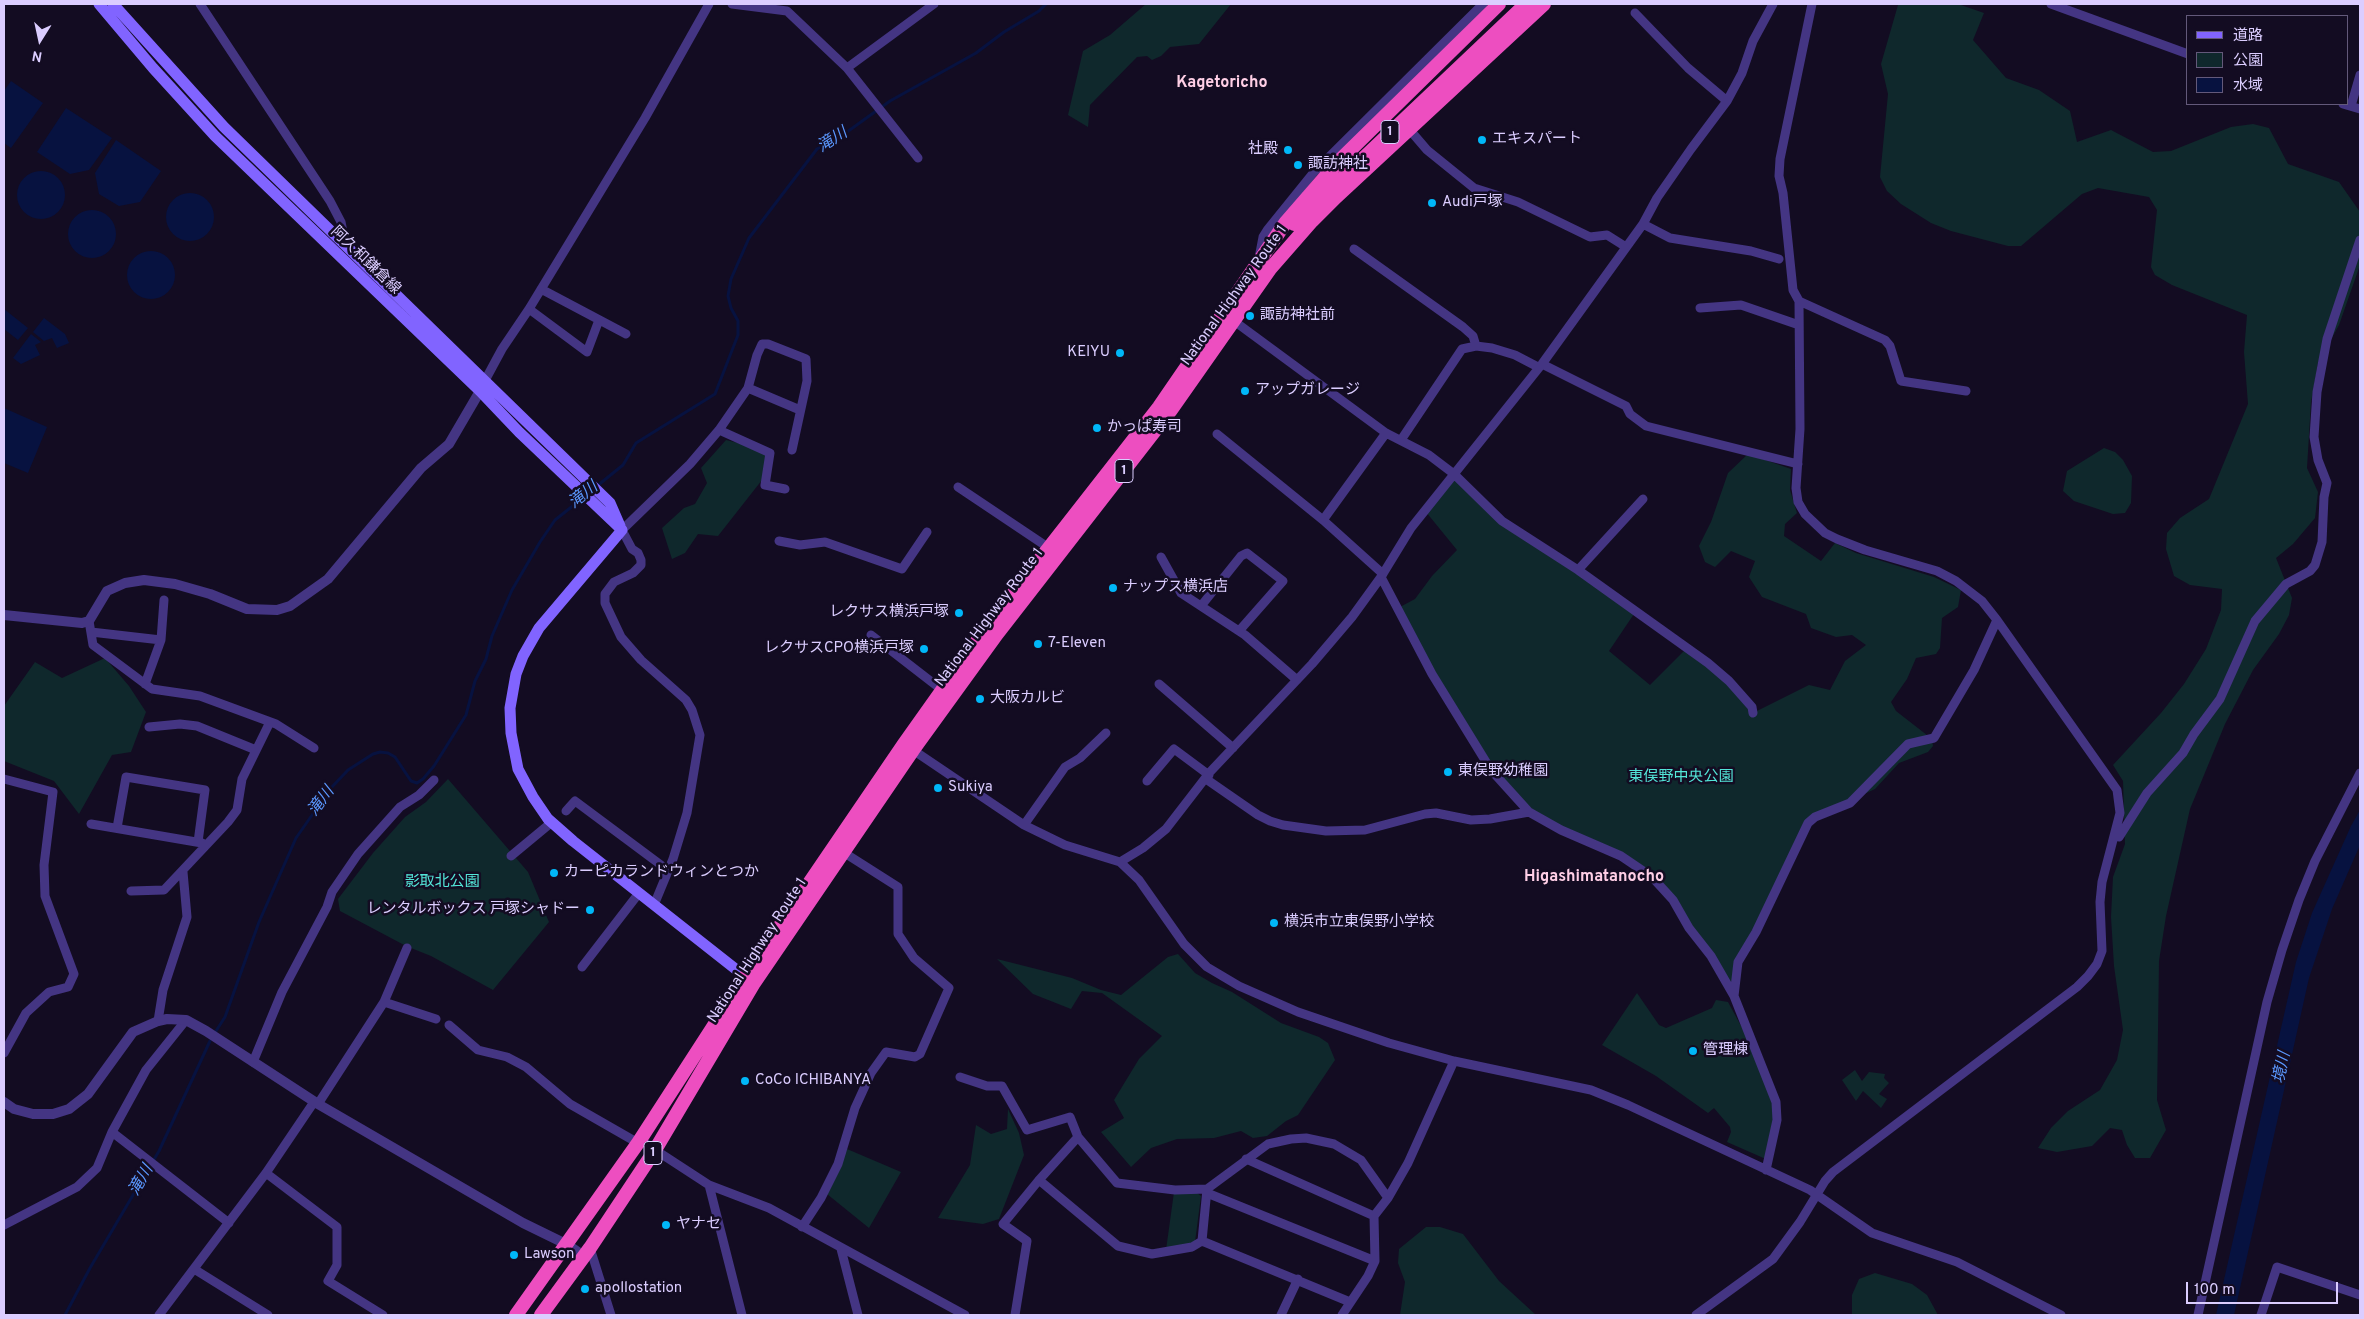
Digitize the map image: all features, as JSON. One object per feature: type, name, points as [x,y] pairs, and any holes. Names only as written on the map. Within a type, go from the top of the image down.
[{"type":"highway","name":"National Highway Route 1","points":[[540,1315],[587,1252],[655,1150],[750,980],[842,852],[942,690],[1159,407],[1300,204],[1338,162],[1499,4]]},
{"type":"highway","name":"1","points":[[1258,264],[1307,210],[1526,4]]},
{"type":"highway","name":"National Highway Route 1","points":[[516,1315],[568,1244],[908,747],[1154,432],[1270,269],[1301,233],[1408,129],[1544,4]]},
{"type":"main road","name":"阿久和鎌倉線","points":[[99,4],[152,68],[215,136],[482,386]]},
{"type":"main road","name":"阿久和鎌倉線","points":[[114,4],[224,127],[340,239],[482,386],[519,432],[622,530]]},
{"type":"main road","points":[[622,530],[539,628],[516,674],[510,718],[518,769],[533,797],[552,822],[750,980]]},
{"type":"street","points":[[200,4],[330,201],[341,222],[343,232],[340,239]]},
{"type":"street","points":[[314,748],[295,734],[270,722],[200,696],[152,689],[93,645],[90,626],[107,591],[125,583],[144,580],[175,584],[210,594],[247,609],[277,610],[298,602],[328,579],[420,468],[449,444],[710,4]]},
{"type":"street","points":[[732,4],[787,11],[847,68],[918,158]]},
{"type":"street","points":[[847,68],[934,4]]},
{"type":"street","points":[[1258,264],[1259,250],[1268,229],[1314,172],[1483,4]]},
{"type":"street","points":[[1120,862],[1158,837],[1207,777],[1352,616],[1382,576],[1411,528],[1503,414],[1643,224],[1657,198],[1727,101],[1742,74],[1754,41],[1773,4]]},
{"type":"street","points":[[1697,1315],[1773,1259],[1800,1222],[1816,1194],[1833,1172],[2077,988],[2088,976],[2097,964],[2102,951],[2100,902],[2102,882],[2120,813],[2117,790],[1982,601],[1956,581],[1937,570],[1865,550],[1825,533],[1805,514],[1798,502],[1796,488],[1800,430],[1799,301],[1793,290],[1783,193],[1779,176],[1780,159],[1812,4]]},
{"type":"street","points":[[2051,4],[2186,53]]},
{"type":"street","points":[[1635,13],[1688,68],[1727,101]]},
{"type":"street","points":[[2352,106],[2360,75]]},
{"type":"street","points":[[1408,129],[1427,150],[1474,188],[1518,202],[1590,237],[1607,234],[1626,247]]},
{"type":"street","points":[[1643,224],[1670,238],[1752,251],[1779,259]]},
{"type":"street","points":[[2109,857],[2124,826],[2147,793],[2184,753],[2194,734],[2220,699],[2255,621],[2286,584],[2310,571],[2315,565],[2322,542],[2324,497],[2327,483],[2318,460],[2314,437],[2317,392],[2327,339],[2360,240]]},
{"type":"street","points":[[1354,249],[1463,327],[1473,336],[1476,346]]},
{"type":"street","points":[[541,289],[626,334]]},
{"type":"street","points":[[1799,301],[1885,340],[1890,346],[1901,381],[1966,390]]},
{"type":"street","points":[[1700,308],[1741,306],[1799,325]]},
{"type":"street","points":[[529,309],[587,352],[599,320]]},
{"type":"street","points":[[1234,321],[1386,433],[1428,455],[1454,474],[1502,521],[1578,570],[1708,663],[1729,681],[1752,707],[1753,713]]},
{"type":"street","points":[[654,905],[669,871],[687,814],[700,735],[692,710],[686,700],[641,660],[621,637],[605,604],[605,594],[614,582],[634,573],[641,565],[638,554],[632,549],[622,530],[690,464],[719,430],[748,388],[756,355],[762,344],[768,344],[806,359],[807,381],[792,450]]},
{"type":"street","points":[[1401,440],[1462,349],[1476,346],[1492,348],[1540,365],[1626,406],[1630,414],[1646,426],[1798,464]]},
{"type":"street","points":[[748,388],[800,410]]},
{"type":"street","points":[[719,430],[770,453],[765,485],[785,489]]},
{"type":"street","points":[[1323,520],[1386,433]]},
{"type":"street","points":[[1217,434],[1323,520],[1382,576],[1432,674],[1484,761],[1529,812],[1561,830],[1621,856],[1658,883],[1673,900],[1734,996],[1778,1110],[1766,1170]]},
{"type":"street","points":[[958,487],[1049,548]]},
{"type":"street","points":[[1578,570],[1643,499]]},
{"type":"street","points":[[778,541],[800,545],[825,542],[902,569],[927,532]]},
{"type":"street","points":[[1201,606],[1241,556],[1247,553],[1283,581],[1240,631]]},
{"type":"street","points":[[1161,557],[1177,588],[1265,650],[1296,680]]},
{"type":"street","points":[[145,684],[162,640],[164,600]]},
{"type":"street","points":[[4,615],[82,623],[162,640]]},
{"type":"street","points":[[1734,996],[1738,962],[1756,932],[1808,823],[1815,817],[1850,803],[1908,744],[1934,738],[1974,670],[1997,620]]},
{"type":"street","points":[[870,635],[942,690]]},
{"type":"street","points":[[1159,684],[1233,748]]},
{"type":"street","points":[[131,892],[164,890],[183,872],[237,810],[242,779],[270,722]]},
{"type":"street","points":[[149,727],[180,724],[197,726],[256,750]]},
{"type":"street","points":[[1024,825],[1065,767],[1080,758],[1106,733]]},
{"type":"street","points":[[908,747],[1024,825],[1065,845],[1120,862],[1139,880],[1184,944],[1207,967],[1239,986],[1306,1014],[1390,1043],[1454,1061],[1591,1090],[1665,1121],[1816,1194],[1872,1233],[1957,1262],[2060,1315]]},
{"type":"street","points":[[1147,781],[1174,749],[1207,777],[1258,815],[1283,825],[1326,831],[1365,830],[1424,814],[1436,813],[1471,820],[1490,820],[1529,812]]},
{"type":"street","points":[[2198,1315],[2267,1002],[2282,950],[2315,861],[2360,773]]},
{"type":"street","points":[[117,828],[126,777],[205,790],[198,842]]},
{"type":"street","points":[[4,779],[54,792],[44,865],[46,896],[74,974],[68,987],[49,992],[26,1013],[4,1053]]},
{"type":"street","points":[[253,1062],[282,992],[328,907],[332,892],[358,854],[394,814],[419,795],[434,780]]},
{"type":"street","points":[[566,811],[575,801],[669,871]]},
{"type":"street","points":[[511,856],[552,822]]},
{"type":"street","points":[[91,824],[208,844]]},
{"type":"street","points":[[802,1227],[821,1198],[838,1164],[855,1108],[871,1073],[886,1052],[915,1057],[920,1054],[950,988],[914,958],[898,934],[898,887],[842,852]]},
{"type":"street","points":[[158,1021],[163,990],[187,916],[183,872]]},
{"type":"street","points":[[582,967],[639,893]]},
{"type":"street","points":[[159,1315],[229,1223],[316,1103],[384,1002],[407,948]]},
{"type":"street","points":[[384,1002],[436,1018]]},
{"type":"street","points":[[4,1102],[22,1112],[38,1115],[53,1114],[69,1109],[88,1094],[133,1032],[158,1021],[167,1019],[186,1020],[206,1030],[316,1103],[523,1222],[587,1252],[611,1315]]},
{"type":"street","points":[[4,1225],[77,1187],[98,1168],[112,1132],[146,1070],[186,1020]]},
{"type":"street","points":[[449,1025],[478,1050],[507,1057],[526,1068],[570,1104],[655,1150],[708,1185],[768,1208],[965,1315]]},
{"type":"street","points":[[1342,1315],[1368,1276],[1375,1260],[1374,1216],[1388,1198],[1408,1163],[1454,1061]]},
{"type":"street","points":[[960,1077],[987,1086],[1002,1086],[1027,1130],[1070,1117],[1078,1137],[1117,1183],[1175,1190],[1207,1191],[1375,1260]]},
{"type":"street","points":[[112,1132],[229,1223]]},
{"type":"street","points":[[1015,1315],[1027,1240],[1003,1224],[1078,1137]]},
{"type":"street","points":[[1202,1241],[1207,1191],[1246,1159],[1268,1144],[1291,1138],[1306,1138],[1334,1144],[1366,1164],[1388,1198]]},
{"type":"street","points":[[1246,1159],[1374,1216]]},
{"type":"street","points":[[266,1173],[337,1227],[337,1265],[328,1281],[384,1315]]},
{"type":"street","points":[[1039,1180],[1118,1246],[1152,1254],[1192,1247],[1202,1241]]},
{"type":"street","points":[[708,1185],[742,1315]]},
{"type":"street","points":[[1202,1241],[1350,1302]]},
{"type":"street","points":[[841,1249],[858,1315]]},
{"type":"street","points":[[2261,1315],[2277,1268],[2360,1295]]},
{"type":"street","points":[[194,1269],[268,1315]]},
{"type":"street","points":[[1281,1315],[1298,1279]]},
{"type":"green space","points":[[1146,4],[1231,4],[1199,44],[1170,47],[1161,56],[1152,60],[1147,56],[1137,57],[1090,105],[1088,127],[1068,115],[1083,51],[1110,35]]},
{"type":"green space","points":[[1896,4],[1961,5],[1984,13],[1973,40],[2006,78],[2039,90],[2070,111],[2077,142],[2111,130],[2153,152],[2171,151],[2231,127],[2253,124],[2269,128],[2288,164],[2339,182],[2360,212],[2360,265],[2339,325],[2318,363],[2311,402],[2307,468],[2318,492],[2315,518],[2293,544],[2276,558],[2292,598],[2289,615],[2279,634],[2253,670],[2225,724],[2190,809],[2166,916],[2159,961],[2157,1100],[2166,1130],[2150,1158],[2135,1158],[2127,1145],[2122,1130],[2110,1128],[2092,1146],[2057,1152],[2038,1148],[2051,1128],[2068,1111],[2100,1090],[2117,1060],[2123,1030],[2114,966],[2111,917],[2113,877],[2125,844],[2123,781],[2113,765],[2161,713],[2184,684],[2206,649],[2221,610],[2222,589],[2190,585],[2174,576],[2166,549],[2167,533],[2180,518],[2209,499],[2248,404],[2244,352],[2247,315],[2172,285],[2155,275],[2151,267],[2157,210],[2149,197],[2098,188],[2082,194],[2021,246],[2008,246],[1951,231],[1931,223],[1901,204],[1887,191],[1880,177],[1888,94],[1881,64],[1898,5]]},
{"type":"green space","points":[[726,440],[746,445],[766,455],[762,480],[718,536],[698,534],[685,553],[672,559],[662,528],[684,508],[695,504],[707,483],[701,468]]},
{"type":"green space","points":[[2104,448],[2115,452],[2123,460],[2132,476],[2131,503],[2125,513],[2113,514],[2074,501],[2063,491],[2067,471]]},
{"type":"green space","name":"東俣野中央公園","points":[[1748,454],[1791,469],[1790,490],[1797,513],[1785,524],[1784,536],[1821,561],[1835,543],[1856,553],[1934,577],[1961,590],[1958,607],[1942,618],[1940,648],[1936,654],[1916,658],[1907,679],[1891,702],[1896,711],[1932,739],[1933,746],[1928,752],[1899,763],[1875,789],[1815,817],[1738,962],[1734,996],[1673,900],[1637,866],[1529,812],[1484,761],[1400,607],[1415,599],[1432,576],[1457,550],[1426,512],[1454,474],[1491,511],[1636,611],[1609,651],[1650,685],[1687,648],[1708,663],[1753,713],[1809,685],[1830,690],[1845,661],[1866,645],[1852,635],[1836,637],[1811,628],[1806,614],[1762,597],[1749,577],[1755,561],[1731,551],[1715,567],[1705,562],[1699,546],[1711,522],[1728,473]]},
{"type":"green space","points":[[105,658],[129,686],[146,712],[131,752],[112,755],[79,814],[54,781],[4,761],[4,706],[35,662],[62,678]]},
{"type":"green space","name":"影取北公園","points":[[448,779],[528,872],[549,922],[493,990],[431,956],[406,946],[340,911],[338,899],[373,853],[405,817],[426,802]]},
{"type":"green space","points":[[1178,954],[1195,973],[1232,992],[1281,1023],[1319,1037],[1328,1043],[1335,1060],[1298,1115],[1286,1121],[1267,1136],[1253,1138],[1241,1131],[1214,1138],[1177,1139],[1151,1148],[1131,1167],[1101,1132],[1124,1118],[1114,1100],[1139,1059],[1162,1036],[1102,993],[1082,991],[1071,1009],[1033,994],[997,959],[1072,978],[1101,990],[1121,995],[1168,957]]},
{"type":"green space","points":[[1637,993],[1659,1025],[1666,1028],[1712,1008],[1716,1000],[1728,1002],[1759,1059],[1776,1102],[1768,1160],[1727,1142],[1731,1132],[1730,1127],[1714,1108],[1708,1113],[1656,1076],[1602,1045]]},
{"type":"green space","points":[[1855,1070],[1862,1081],[1869,1072],[1885,1074],[1884,1078],[1889,1083],[1879,1094],[1887,1099],[1881,1108],[1863,1091],[1856,1101],[1842,1080]]},
{"type":"green space","points":[[1008,1109],[1019,1133],[1024,1155],[999,1219],[983,1224],[938,1218],[970,1165],[976,1125],[991,1134],[1007,1129]]},
{"type":"green space","points":[[847,1149],[901,1172],[869,1228],[827,1194]]},
{"type":"green space","points":[[1174,1192],[1196,1192],[1201,1196],[1195,1242],[1166,1250]]},
{"type":"green space","points":[[1426,1227],[1440,1227],[1463,1234],[1499,1281],[1536,1315],[1400,1315],[1405,1282],[1398,1263],[1399,1249]]},
{"type":"green space","points":[[1875,1273],[1912,1284],[1927,1295],[1938,1315],[1852,1315],[1852,1295],[1859,1279]]},
{"type":"water","points":[[11,81],[43,103],[11,148],[4,143],[4,91]]},
{"type":"water","points":[[66,108],[112,138],[89,170],[70,174],[37,152]]},
{"type":"water","points":[[116,140],[161,171],[140,202],[119,206],[99,194],[95,173]]},
{"type":"water","points":[[36,171],[46,171],[58,178],[65,190],[65,200],[58,212],[46,219],[36,219],[28,215],[21,208],[17,200],[17,190],[21,182],[28,175]]},
{"type":"water","points":[[190,193],[199,195],[207,200],[212,208],[214,217],[212,226],[207,234],[199,239],[190,241],[181,239],[173,234],[168,226],[166,217],[168,208],[173,200],[181,195]]},
{"type":"water","points":[[87,210],[97,210],[106,214],[112,220],[115,225],[115,243],[106,254],[97,258],[87,258],[78,254],[72,248],[68,239],[68,229],[72,220],[78,214]]},
{"type":"water","points":[[146,251],[156,251],[168,258],[175,270],[175,280],[168,292],[156,299],[146,299],[138,295],[131,288],[127,280],[127,270],[131,262],[138,255]]},
{"type":"water","points":[[4,309],[28,328],[18,340],[4,329]]},
{"type":"water","points":[[44,318],[65,334],[69,343],[57,348],[52,338],[44,341],[33,332]]},
{"type":"water","points":[[31,334],[41,342],[35,345],[40,355],[21,364],[13,358]]},
{"type":"water","points":[[4,408],[47,427],[28,473],[4,463]]},
{"type":"water","name":"境川","points":[[2360,810],[2360,845],[2332,909],[2309,978],[2234,1315],[2216,1315],[2296,962],[2312,913]]},
{"type":"waterway","name":"滝川","points":[[597,486],[623,465],[636,443],[715,394],[738,335],[738,321],[731,308],[728,296],[731,279],[749,238],[817,149],[847,132],[890,101],[976,53],[1004,32],[1039,11],[1046,4]]},
{"type":"waterway","name":"滝川","points":[[216,1031],[225,1017],[259,922],[296,838],[331,788],[348,770],[373,754],[380,752],[388,753],[395,757],[411,781],[417,783],[434,766],[466,715],[475,681],[486,659],[492,636],[512,590],[555,520],[584,497]]},
{"type":"waterway","name":"滝川","points":[[65,1315],[90,1268],[159,1151],[210,1041]]},
{"type":"place","name":"エキスパート","points":[[1482,140]]},
{"type":"place","name":"社殿","points":[[1288,150]]},
{"type":"place","name":"諏訪神社","points":[[1298,165]]},
{"type":"place","name":"Audi戸塚","points":[[1432,203]]},
{"type":"place","name":"諏訪神社前","points":[[1250,316]]},
{"type":"place","name":"KEIYU","points":[[1120,353]]},
{"type":"place","name":"アップガレージ","points":[[1245,391]]},
{"type":"place","name":"かっぱ寿司","points":[[1097,428]]},
{"type":"place","name":"ナップス横浜店","points":[[1113,588]]},
{"type":"place","name":"レクサス横浜戸塚","points":[[959,613]]},
{"type":"place","name":"7-Eleven","points":[[1038,644]]},
{"type":"place","name":"レクサスCPO横浜戸塚","points":[[924,649]]},
{"type":"place","name":"大阪カルビ","points":[[980,699]]},
{"type":"place","name":"東俣野幼稚園","points":[[1448,772]]},
{"type":"place","name":"Sukiya","points":[[938,788]]},
{"type":"place","name":"カーピカランドウィンとつか","points":[[554,873]]},
{"type":"place","name":"レンタルボックス 戸塚シャドー","points":[[590,910]]},
{"type":"place","name":"横浜市立東俣野小学校","points":[[1274,923]]},
{"type":"place","name":"管理棟","points":[[1693,1051]]},
{"type":"place","name":"CoCo ICHIBANYA","points":[[745,1081]]},
{"type":"place","name":"ヤナセ","points":[[666,1225]]},
{"type":"place","name":"Lawson","points":[[514,1255]]},
{"type":"place","name":"apollostation","points":[[585,1289]]},
{"type":"district","name":"Kagetoricho","points":[[1222,84]]},
{"type":"district","name":"Higashimatanocho","points":[[1594,878]]}]
